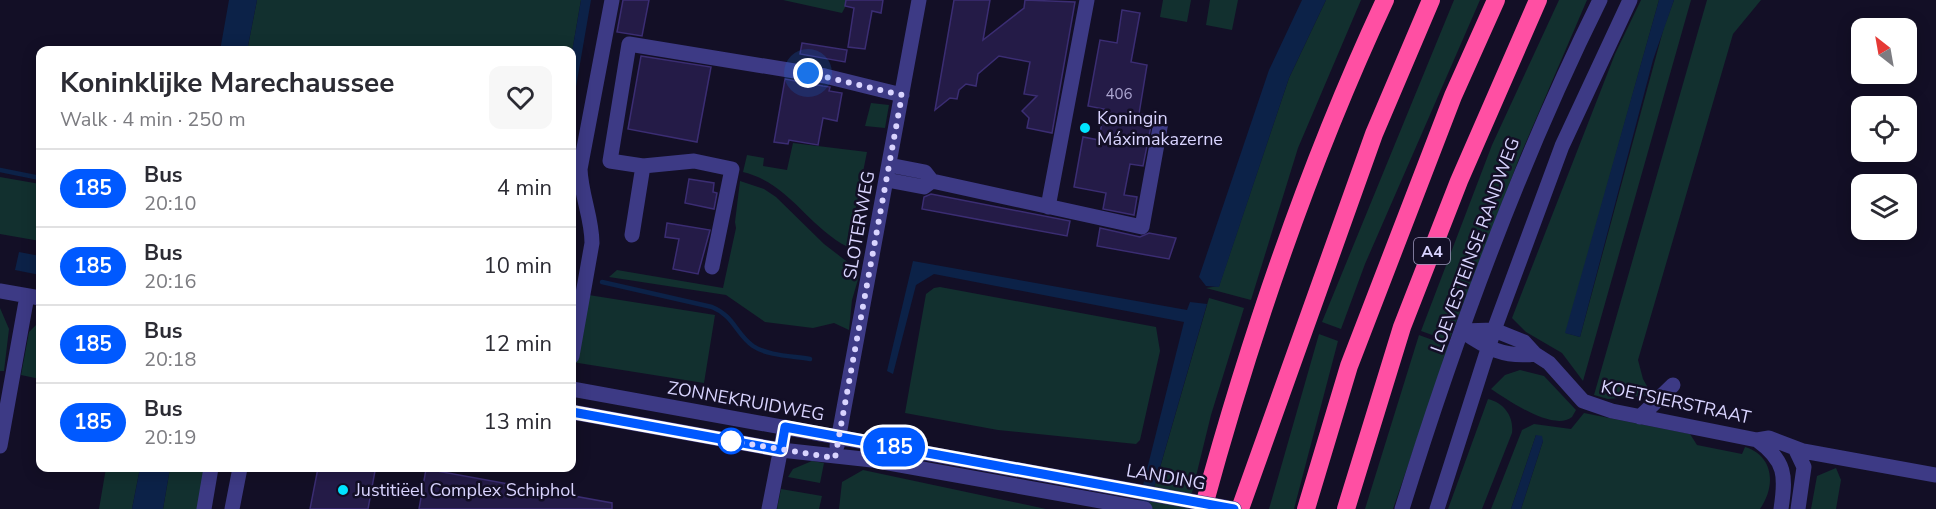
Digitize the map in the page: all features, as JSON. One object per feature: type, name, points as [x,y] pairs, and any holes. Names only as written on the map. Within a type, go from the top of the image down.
[{"type":"highway","points":[[1203,509],[1246,366],[1283,256],[1323,145],[1385,0]]},
{"type":"highway","points":[[1240,509],[1374,134],[1431,0]]},
{"type":"highway","name":"A4","points":[[1306,509],[1349,366],[1454,96],[1496,0]]},
{"type":"highway","name":"A4","points":[[1346,509],[1402,327],[1459,181],[1538,0]]},
{"type":"street","points":[[576,333],[592,243],[592,228],[581,186],[580,169],[612,0]]},
{"type":"street","name":"SLOTERWEG","points":[[835,458],[919,0]]},
{"type":"street","points":[[1048,207],[1087,0]]},
{"type":"street","name":"LOEVESTEINSE RANDWEG","points":[[1402,509],[1462,332],[1531,148],[1599,0]]},
{"type":"street","points":[[1437,509],[1494,330],[1562,146],[1630,0]]},
{"type":"street","points":[[711,267],[732,169],[694,161],[643,166],[610,161],[629,44],[825,76],[902,95]]},
{"type":"street","points":[[888,172],[924,187],[932,181],[1142,226],[1161,122]]},
{"type":"street","points":[[632,235],[643,166]]},
{"type":"street","points":[[0,291],[34,297],[0,446]]},
{"type":"street","name":"KOETSIERSTRAAT","points":[[1462,332],[1494,330],[1524,342],[1534,354],[1549,363],[1583,401],[1640,417],[1757,440],[1769,438],[1782,441],[1795,448],[1936,475]]},
{"type":"street","points":[[1462,332],[1488,350],[1519,357],[1534,354]]},
{"type":"street","points":[[1640,417],[1672,385]]},
{"type":"street","name":"ZONNEKRUIDWEG","points":[[576,390],[1090,483]]},
{"type":"street","points":[[576,413],[835,458]]},
{"type":"street","points":[[769,509],[785,427]]},
{"type":"street","name":"KOETSIERSTRAAT","points":[[1757,440],[1777,457]]},
{"type":"street","points":[[1781,509],[1784,470],[1777,457],[1795,448],[1804,467],[1798,509]]},
{"type":"street","name":"LANDING","points":[[835,458],[872,460],[1145,509]]},
{"type":"street","points":[[204,509],[211,472]]},
{"type":"street","points":[[232,509],[239,472]]},
{"type":"street","name":"LANDING","points":[[1090,483],[1234,509]]},
{"type":"green space","points":[[257,0],[581,0],[573,46],[248,46]]},
{"type":"green space","points":[[783,0],[849,0],[842,13]]},
{"type":"green space","points":[[1163,0],[1191,0],[1187,22],[1160,17]]},
{"type":"green space","points":[[1210,0],[1238,0],[1232,30],[1206,25]]},
{"type":"green space","points":[[1326,0],[1361,0],[1298,148],[1251,300],[1206,288],[1219,286],[1289,78]]},
{"type":"green space","points":[[1454,0],[1480,0],[1365,264],[1341,329],[1322,322]]},
{"type":"green space","points":[[1559,0],[1587,0],[1520,156],[1449,341],[1421,331],[1492,145]]},
{"type":"green space","points":[[1641,0],[1659,0],[1566,333],[1580,337],[1664,27],[1674,0],[1691,0],[1583,381],[1562,353],[1526,332],[1512,318],[1615,54]]},
{"type":"green space","points":[[1707,0],[1761,0],[1733,34],[1638,360],[1643,379],[1652,395],[1608,399],[1594,395]]},
{"type":"green space","points":[[871,103],[889,105],[885,128],[865,126]]},
{"type":"green space","points":[[793,143],[867,152],[848,247],[821,228],[786,195],[759,178],[743,172],[747,155],[764,158],[763,166],[787,170]]},
{"type":"green space","points":[[0,177],[36,183],[36,240],[0,234]]},
{"type":"green space","points":[[740,181],[764,189],[776,197],[824,244],[854,267],[859,276],[852,300],[849,330],[834,323],[813,328],[765,322],[726,295],[609,277],[617,270],[723,288],[736,228]]},
{"type":"green space","points":[[940,287],[1156,327],[1160,351],[1140,440],[1136,444],[998,430],[905,413],[926,294]]},
{"type":"green space","points":[[576,293],[715,315],[704,383],[576,363]]},
{"type":"green space","points":[[1209,298],[1244,308],[1211,415],[1188,509],[1148,509]]},
{"type":"green space","points":[[0,308],[9,329],[4,371],[0,371]]},
{"type":"green space","points":[[36,325],[36,378],[21,375],[29,332]]},
{"type":"green space","points":[[1319,334],[1338,341],[1294,509],[1269,509]]},
{"type":"green space","points":[[1419,335],[1449,346],[1393,509],[1365,509]]},
{"type":"green space","points":[[1520,370],[1544,376],[1576,410],[1572,417],[1564,421],[1543,418],[1519,407],[1491,389],[1505,375]]},
{"type":"green space","points":[[1488,399],[1507,411],[1510,416],[1512,433],[1482,509],[1448,509]]},
{"type":"green space","points":[[1584,413],[1690,434],[1697,445],[1742,454],[1745,447],[1755,451],[1762,457],[1769,473],[1770,482],[1765,500],[1760,509],[1521,509],[1543,441],[1536,435],[1511,509],[1491,509],[1522,430],[1534,424],[1571,429]]},
{"type":"green space","points":[[812,461],[824,463],[820,483],[788,477],[793,469]]},
{"type":"green space","points":[[1836,468],[1841,480],[1836,509],[1811,509],[1817,476]]},
{"type":"green space","points":[[863,470],[1046,509],[839,509],[842,482]]},
{"type":"green space","points":[[105,472],[139,472],[132,509],[99,509]]},
{"type":"green space","points":[[169,472],[204,472],[197,509],[163,509]]},
{"type":"green space","points":[[781,489],[822,496],[819,509],[777,509]]},
{"type":"water","points":[[229,0],[257,0],[248,46],[221,46]]},
{"type":"water","points":[[581,0],[591,0],[576,87],[576,46],[573,46]]},
{"type":"water","points":[[1302,0],[1326,0],[1289,78],[1219,287],[1206,286],[1199,277],[1269,70]]},
{"type":"water","points":[[1659,0],[1674,0],[1653,60],[1580,337],[1565,333]]},
{"type":"water","points":[[19,252],[36,255],[36,274],[15,270]]},
{"type":"water","points":[[913,261],[1187,310],[1190,302],[1207,304],[1148,509],[1137,509],[1184,322],[934,274],[916,285],[893,374],[887,371]]},
{"type":"water","points":[[1536,435],[1542,436],[1543,441],[1521,509],[1511,509]]},
{"type":"water","points":[[139,472],[169,472],[163,509],[132,509]]},
{"type":"building","points":[[623,0],[649,0],[642,36],[617,32]]},
{"type":"building","points":[[846,0],[883,0],[881,13],[872,11],[865,49],[848,47],[854,8],[845,6]]},
{"type":"building","points":[[954,0],[990,0],[983,40],[1024,8],[1025,0],[1075,2],[1052,133],[1027,128],[1029,118],[1022,111],[1037,96],[1024,94],[1030,62],[999,56],[978,74],[976,86],[966,84],[959,90],[957,99],[950,98],[935,110]]},
{"type":"building","points":[[1122,10],[1140,13],[1131,62],[1147,65],[1139,114],[1153,116],[1143,166],[1130,164],[1124,195],[1137,197],[1134,215],[1103,209],[1106,193],[1074,187],[1083,137],[1099,140],[1104,109],[1088,106],[1100,40],[1117,43]]},
{"type":"building","points":[[802,43],[847,50],[845,62],[800,54]]},
{"type":"building","points":[[641,56],[711,67],[697,142],[628,129]]},
{"type":"building","points":[[785,79],[830,87],[829,91],[842,93],[837,121],[823,118],[818,145],[789,140],[788,144],[774,142]]},
{"type":"building","points":[[689,179],[714,183],[713,192],[717,193],[714,209],[685,203]]},
{"type":"building","points":[[931,194],[1070,221],[1067,236],[922,209],[924,197]]},
{"type":"building","points":[[667,223],[710,230],[698,274],[673,269],[679,239],[665,237]]},
{"type":"building","points":[[1100,228],[1140,237],[1149,233],[1176,238],[1169,259],[1097,246]]},
{"type":"building","name":"Justitiëel Complex Schiphol","points":[[317,472],[375,472],[368,509],[310,509]]},
{"type":"building","points":[[425,472],[442,472],[612,503],[612,509],[419,509]]},
{"type":"waterway","points":[[0,170],[36,177]]},
{"type":"waterway","points":[[602,282],[712,307],[725,315],[753,346],[773,354],[810,359]]},
{"type":"bus line","name":"185","points":[[576,413],[781,450],[785,427],[1234,509]]},
{"type":"place","name":"Koningin Máximakazerne","points":[[1085,128]]},
{"type":"place","name":"Justitiëel Complex Schiphol","points":[[343,490]]},
{"type":"route","points":[[731,441],[835,458],[902,95],[808,73]]}]
